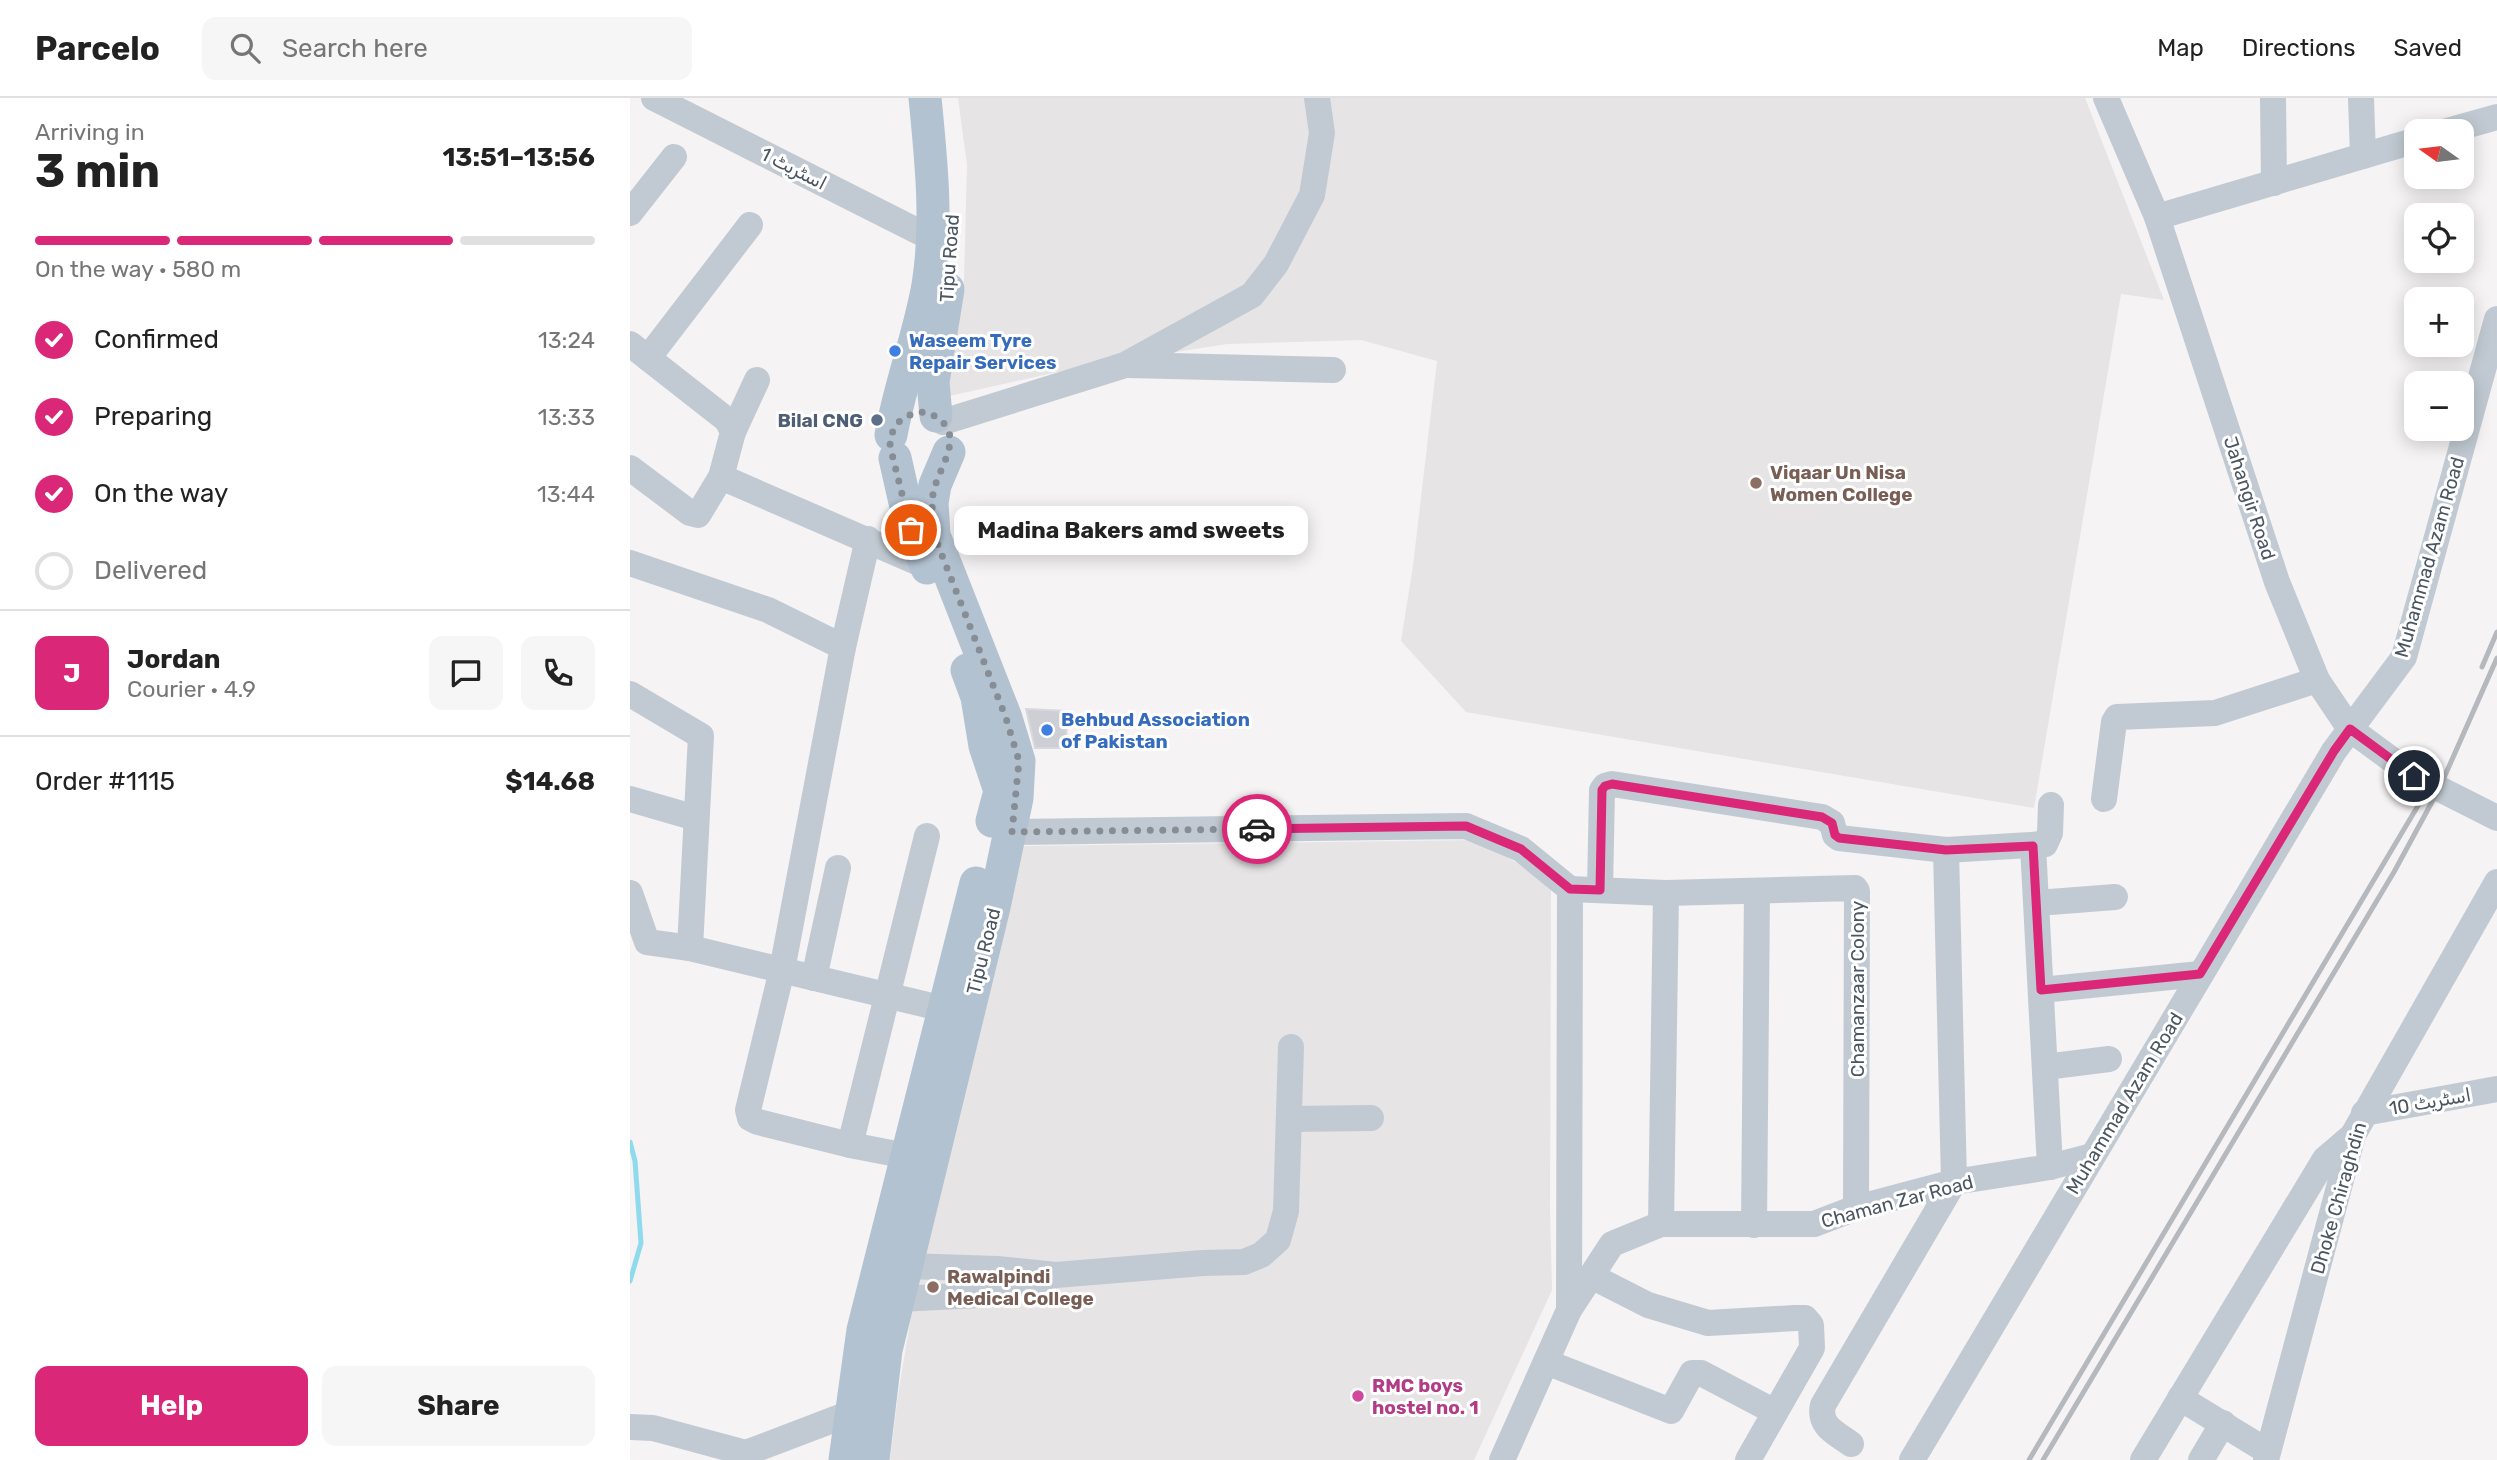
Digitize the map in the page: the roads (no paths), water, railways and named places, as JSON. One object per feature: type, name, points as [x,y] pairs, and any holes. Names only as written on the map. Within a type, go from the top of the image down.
[{"type":"main road","points":[[845,1460],[863,1330],[1000,791],[985,746],[976,697],[911,530],[893,447],[895,425],[914,413],[926,412],[943,430],[942,463],[930,471],[917,472],[904,468],[893,447],[921,317],[933,239],[925,98]]},
{"type":"main road","name":"Tipu Road","points":[[873,1460],[886,1350],[1012,832],[1019,761],[1002,707],[934,535],[932,503],[943,430],[933,382],[947,301],[954,226],[946,98]]},
{"type":"street","name":"اسٹریٹ 1","points":[[654,98],[682,105],[933,239]]},
{"type":"street","points":[[943,430],[1125,365],[1252,295],[1276,264],[1312,195],[1322,133],[1317,98]]},
{"type":"street","name":"Jahangir Road","points":[[2106,98],[2157,217],[2277,582],[2317,680],[2350,729],[2414,776],[2497,818]]},
{"type":"street","points":[[2273,98],[2274,183]]},
{"type":"street","points":[[2361,98],[2362,156]]},
{"type":"street","points":[[2474,123],[2497,117]]},
{"type":"street","points":[[2157,217],[2404,144]]},
{"type":"street","points":[[630,213],[674,157]]},
{"type":"street","points":[[733,432],[727,420],[639,351],[750,225]]},
{"type":"street","name":"Muhammad Azam Road","points":[[1912,1460],[2334,751],[2404,657],[2497,319]]},
{"type":"street","points":[[1125,365],[1333,370]]},
{"type":"street","points":[[630,468],[690,513],[698,515],[721,477],[733,432],[757,380]]},
{"type":"street","points":[[721,477],[926,566]]},
{"type":"street","points":[[868,539],[843,647],[782,970],[748,1110],[750,1118],[850,1145],[907,1156]]},
{"type":"street","points":[[630,563],[768,610],[843,647]]},
{"type":"street","points":[[2104,799],[2114,722],[2118,717],[2215,713],[2317,680]]},
{"type":"street","points":[[630,694],[701,736],[690,948]]},
{"type":"street","points":[[1600,890],[1602,790],[1612,784],[1822,817],[1832,823],[1835,835],[1839,838],[1946,850],[2033,846],[2049,841],[2051,805]]},
{"type":"street","points":[[630,799],[696,818]]},
{"type":"street","points":[[1012,832],[1466,826],[1521,849],[1570,889],[1569,1310]]},
{"type":"street","points":[[850,1145],[927,836]]},
{"type":"street","points":[[2033,846],[2050,1167]]},
{"type":"street","points":[[1851,1444],[1824,1424],[1821,1416],[1823,1405],[1954,1182],[1946,850]]},
{"type":"street","points":[[814,978],[838,868]]},
{"type":"street","name":"Dhoke Chiraghdin","points":[[2267,1455],[2358,1124],[2497,882]]},
{"type":"street","name":"Chamanzaar Colony","points":[[1570,889],[1666,893],[1851,887],[1857,891],[1856,1208]]},
{"type":"street","points":[[1754,1225],[1758,891]]},
{"type":"street","points":[[630,892],[638,941],[690,948],[944,1009]]},
{"type":"street","points":[[1661,1224],[1666,893]]},
{"type":"street","points":[[2037,903],[2115,897]]},
{"type":"street","points":[[2041,990],[2200,974]]},
{"type":"street","points":[[907,1266],[1056,1275],[1244,1262],[1261,1255],[1278,1240],[1283,1229],[1287,1200],[1290,1046]]},
{"type":"street","points":[[2045,1067],[2109,1059]]},
{"type":"street","name":"اسٹریٹ 10","points":[[2358,1124],[2497,1089]]},
{"type":"street","points":[[1290,1119],[1371,1118]]},
{"type":"street","points":[[2143,1460],[2325,1159],[2358,1124]]},
{"type":"street","name":"Chaman Zar Road","points":[[1502,1460],[1569,1310],[1612,1244],[1661,1224],[1814,1224],[1856,1208],[1954,1182],[2050,1167],[2092,1156]]},
{"type":"street","points":[[899,1298],[997,1294],[1056,1275]]},
{"type":"street","points":[[1591,1276],[1648,1305],[1708,1323],[1804,1318],[1811,1325],[1812,1348],[1748,1460]]},
{"type":"street","points":[[1546,1362],[1671,1411],[1692,1373],[1701,1373],[1776,1412]]},
{"type":"street","points":[[2180,1398],[2223,1423],[2267,1455]]},
{"type":"street","points":[[630,1427],[653,1428],[743,1456],[851,1413]]},
{"type":"street","points":[[2201,1460],[2223,1423]]},
{"type":"waterway","points":[[630,1142],[635,1161],[641,1243],[630,1281]]},
{"type":"railway","points":[[2482,667],[2497,632]]},
{"type":"railway","points":[[2043,1460],[2394,872],[2439,789],[2497,658]]},
{"type":"railway","points":[[2029,1460],[2419,804]]},
{"type":"place","name":"Waseem Tyre Repair Services","points":[[895,351]]},
{"type":"place","name":"Bilal CNG","points":[[877,420]]},
{"type":"place","name":"Viqaar Un Nisa Women College","points":[[1756,483]]},
{"type":"place","name":"Madina Bakers amd sweets","points":[[911,530]]},
{"type":"place","name":"Behbud Association of Pakistan","points":[[1047,730]]},
{"type":"place","name":"Rawalpindi Medical College","points":[[933,1287]]},
{"type":"place","name":"RMC boys hostel no. 1","points":[[1358,1396]]}]
